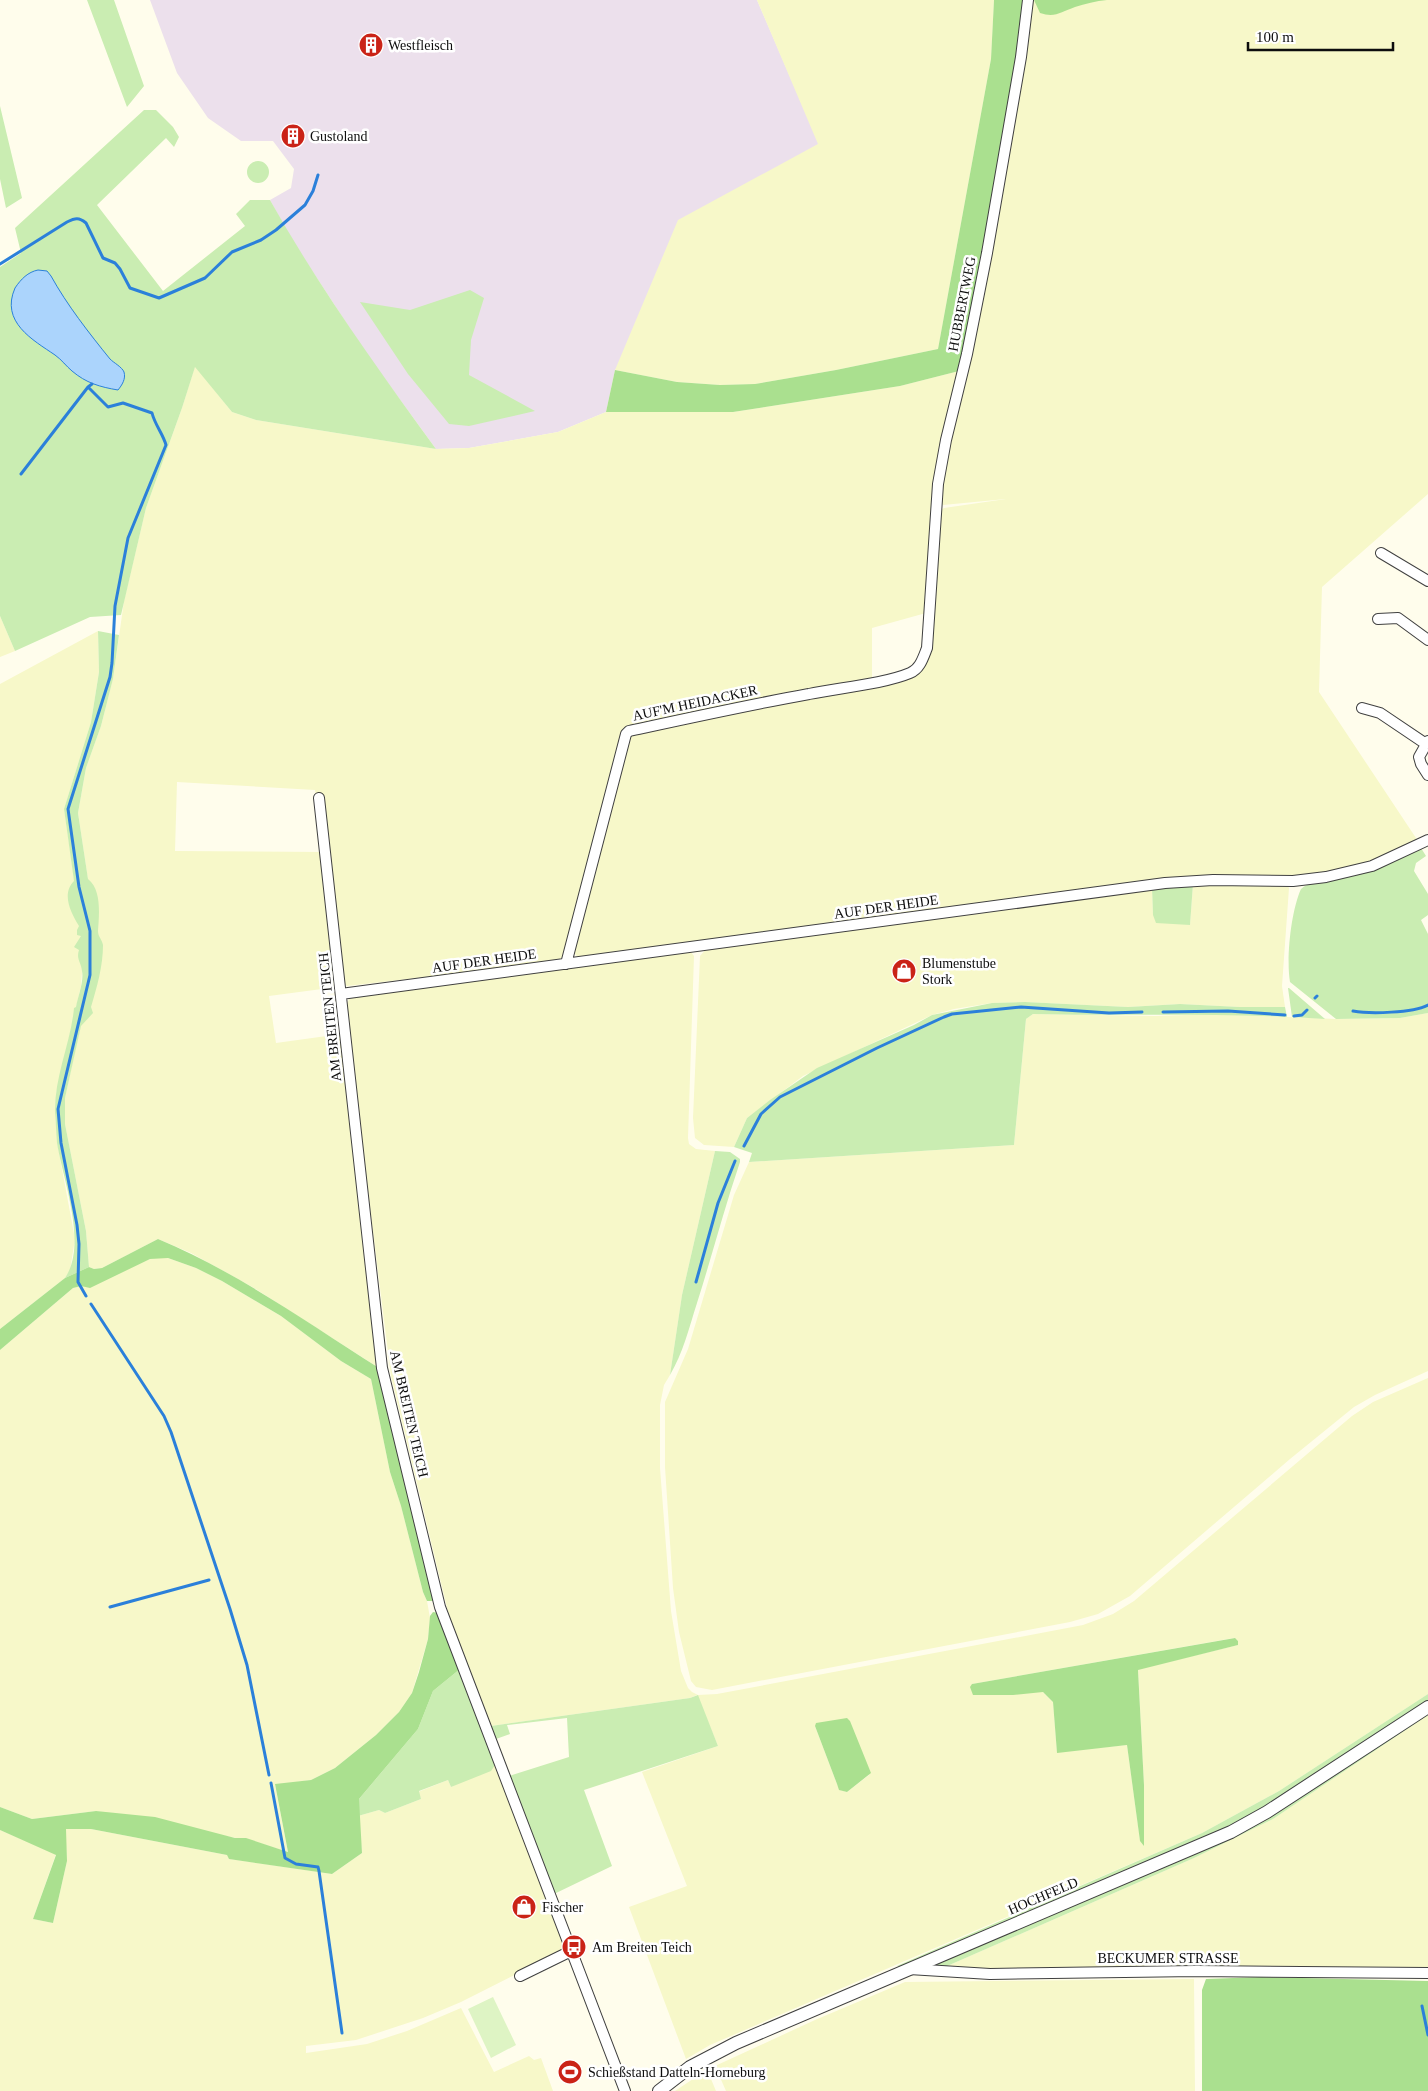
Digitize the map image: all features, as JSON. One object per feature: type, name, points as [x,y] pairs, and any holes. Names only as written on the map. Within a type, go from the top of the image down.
[{"type":"street","name":"HUBBERTWEG","points":[[930,614],[940,475],[987,253],[1021,57],[1028,0]]},
{"type":"street","points":[[1381,554],[1428,581]]},
{"type":"street","name":"AUF'M HEIDACKER","points":[[566,964],[593,858],[629,731],[909,674],[919,666],[924,656],[930,614]]},
{"type":"street","points":[[1378,619],[1387,617],[1398,618],[1428,640]]},
{"type":"street","points":[[1362,708],[1380,713],[1427,743],[1419,757],[1428,775]]},
{"type":"street","name":"AM BREITEN TEICH","points":[[319,798],[382,1368],[440,1607],[625,2091]]},
{"type":"street","name":"AUF DER HEIDE","points":[[342,994],[1165,884],[1213,880],[1293,881],[1326,877],[1372,866],[1428,840]]},
{"type":"street","name":"HOCHFELD","points":[[659,2091],[690,2067],[736,2043],[1231,1832],[1267,1812],[1428,1707]]},
{"type":"street","points":[[520,1976],[571,1951]]},
{"type":"street","name":"BECKUMER STRASSE","points":[[908,1969],[990,1974],[1196,1971],[1428,1973]]},
{"type":"shaded area","points":[[150,0],[757,0],[819,144],[784,164],[615,370],[606,412],[558,432],[469,448],[436,449],[366,353],[292,240],[270,200],[291,188],[294,169],[273,141],[241,141],[208,118],[177,73]]},
{"type":"green space","points":[[87,0],[114,0],[144,86],[127,107]]},
{"type":"green space","points":[[757,0],[994,0],[991,59],[938,349],[755,384],[720,385],[677,382],[615,370],[678,220],[818,144]]},
{"type":"green space","points":[[994,0],[1025,0],[984,252],[959,371],[900,386],[733,412],[606,412],[615,370],[677,382],[720,385],[755,384],[938,349],[991,59]]},
{"type":"green space","points":[[1031,0],[1428,0],[1428,494],[1322,587],[1319,692],[1418,841],[1395,853],[1351,868],[1294,877],[1207,876],[583,958],[577,956],[574,953],[628,736],[921,668],[938,512],[944,508],[1006,499],[943,505],[939,500]]},
{"type":"green space","points":[[1034,0],[1107,0],[1050,15],[1040,13]]},
{"type":"green space","points":[[0,106],[22,198],[6,208],[0,179]]},
{"type":"green space","points":[[144,110],[156,110],[173,127],[179,137],[174,147],[166,138],[97,205],[163,291],[245,226],[236,214],[250,200],[270,200],[328,296],[436,449],[256,420],[232,412],[195,367],[146,508],[121,615],[90,617],[15,651],[0,616],[0,267],[21,253],[15,228]]},
{"type":"green space","points":[[254,161],[262,161],[269,168],[269,176],[262,183],[254,183],[247,176],[247,168]]},
{"type":"green space","points":[[470,290],[484,298],[471,340],[469,375],[535,411],[469,426],[449,424],[408,374],[360,302],[410,310]]},
{"type":"green space","points":[[195,366],[232,412],[256,420],[436,449],[469,448],[558,432],[606,412],[733,412],[900,386],[959,371],[942,439],[926,613],[872,628],[872,679],[626,730],[564,956],[555,962],[347,986],[344,984],[315,790],[177,782],[175,851],[323,852],[337,987],[269,996],[276,1043],[341,1034],[379,1368],[254,1288],[191,1253],[158,1239],[102,1268],[94,1269],[89,1267],[86,1231],[65,1124],[65,1098],[98,946],[78,813],[86,768],[101,726],[113,679],[124,601],[146,508]]},
{"type":"green space","points":[[0,616],[15,651],[0,657]]},
{"type":"green space","points":[[98,631],[99,672],[91,722],[64,809],[84,948],[81,986],[56,1094],[55,1110],[57,1142],[75,1239],[70,1271],[65,1278],[0,1329],[0,684]]},
{"type":"green space","points":[[98,631],[119,635],[113,679],[101,726],[86,768],[78,813],[88,879],[98,896],[98,933],[103,945],[103,953],[91,1007],[93,1013],[81,1026],[65,1098],[65,1124],[86,1231],[89,1267],[65,1278],[72,1264],[74,1230],[57,1143],[55,1100],[82,975],[78,958],[79,950],[74,947],[81,936],[77,935],[79,926],[70,909],[68,898],[70,886],[74,881],[64,809],[91,722],[99,672]]},
{"type":"green space","points":[[1421,848],[1426,856],[1416,863],[1414,871],[1428,894],[1428,915],[1421,920],[1428,934],[1428,1013],[1400,1018],[1336,1019],[1290,982],[1290,935],[1294,910],[1301,889],[1311,884],[1342,879],[1377,868]]},
{"type":"green space","points":[[1193,884],[1287,885],[1289,888],[1282,986],[1285,1007],[1180,1004],[1128,1007],[1025,1002],[992,1003],[954,1009],[932,1015],[803,1076],[747,1118],[734,1147],[704,1145],[695,1138],[693,1118],[700,956],[707,948],[993,912],[1152,888],[1153,915],[1190,925]]},
{"type":"green space","points":[[1193,884],[1190,925],[1156,923],[1153,915],[1152,888]]},
{"type":"green space","points":[[690,951],[694,956],[688,1138],[689,1144],[696,1149],[715,1151],[682,1295],[670,1375],[664,1385],[660,1405],[660,1468],[671,1611],[681,1671],[688,1688],[692,1692],[698,1695],[717,1694],[1083,1625],[1113,1614],[1134,1601],[1352,1416],[1373,1402],[1428,1378],[1428,1694],[1279,1791],[1202,1833],[710,2045],[686,2059],[629,1907],[687,1886],[642,1772],[718,1746],[697,1695],[690,1698],[491,1726],[449,1616],[391,1376],[345,1007],[351,996]],"holes":[[[1234,1638],[1238,1641],[1238,1645],[1138,1669],[1144,1785],[1144,1845],[1140,1840],[1127,1745],[1057,1752],[1053,1702],[1043,1692],[972,1684]],[[815,1726],[864,1759],[870,1771],[869,1775],[847,1792],[840,1790],[837,1784]]]},
{"type":"green space","points":[[1289,988],[1325,1019],[1292,1017]]},
{"type":"green space","points":[[1025,1002],[1128,1007],[1180,1004],[1285,1007],[1287,1017],[1033,1014],[1026,1019],[1014,1145],[749,1162],[752,1153],[734,1147],[747,1118],[817,1068],[914,1025],[932,1015],[992,1003]]},
{"type":"green space","points":[[1428,1013],[1428,1371],[1375,1395],[1354,1407],[1290,1459],[1130,1596],[1098,1614],[1070,1622],[712,1690],[696,1687],[691,1681],[679,1632],[673,1588],[665,1467],[665,1402],[688,1349],[734,1195],[749,1162],[1014,1145],[1026,1019],[1033,1014],[1155,1016],[1220,1014],[1336,1019],[1400,1018]]},
{"type":"green space","points":[[715,1151],[730,1152],[740,1159],[740,1162],[685,1340],[679,1358],[670,1375],[682,1295]]},
{"type":"green space","points":[[158,1239],[244,1282],[379,1368],[434,1601],[427,1601],[423,1592],[401,1506],[390,1472],[371,1379],[341,1361],[281,1316],[222,1281],[196,1268],[168,1258],[150,1259],[90,1288],[81,1286],[73,1288],[0,1350],[0,1329],[65,1278],[89,1267],[94,1269],[102,1268]]},
{"type":"green space","points":[[158,1257],[168,1258],[196,1268],[222,1281],[281,1316],[341,1361],[371,1379],[390,1472],[427,1601],[430,1618],[428,1639],[412,1693],[399,1712],[376,1735],[335,1768],[311,1780],[275,1785],[288,1852],[246,1839],[96,1811],[32,1819],[0,1807],[0,1350],[73,1288]]},
{"type":"green space","points":[[433,1612],[438,1613],[460,1669],[433,1691],[418,1729],[359,1799],[362,1853],[332,1874],[229,1859],[227,1855],[91,1829],[66,1829],[67,1861],[53,1923],[33,1919],[56,1855],[0,1830],[0,1807],[32,1819],[96,1811],[155,1817],[235,1838],[246,1838],[288,1852],[275,1784],[311,1780],[335,1768],[376,1735],[399,1712],[412,1693],[428,1639],[430,1616]]},
{"type":"green space","points":[[1235,1638],[1238,1641],[1238,1645],[1138,1670],[1144,1785],[1144,1846],[1140,1841],[1127,1745],[1057,1753],[1053,1702],[1043,1692],[1013,1695],[973,1695],[970,1687],[972,1684]]},
{"type":"green space","points":[[460,1669],[497,1762],[491,1771],[451,1787],[448,1780],[419,1791],[421,1799],[385,1813],[379,1810],[358,1816],[359,1799],[418,1729],[433,1691]]},
{"type":"green space","points":[[1428,1694],[1428,1715],[1273,1819],[1194,1858],[938,1970],[897,1966],[1202,1833],[1279,1791]]},
{"type":"green space","points":[[698,1695],[718,1746],[584,1790],[612,1866],[554,1894],[509,1776],[569,1757],[567,1718],[507,1725],[510,1734],[496,1739],[491,1726],[690,1698]]},
{"type":"green space","points":[[1428,1715],[1428,1967],[938,1970],[1194,1858],[1273,1819]]},
{"type":"green space","points":[[847,1718],[850,1721],[871,1773],[847,1792],[839,1790],[815,1726],[816,1723]]},
{"type":"green space","points":[[497,1762],[566,1949],[461,2002],[423,2018],[356,2040],[306,2046],[306,2053],[367,2044],[407,2031],[461,2008],[494,2072],[529,2056],[534,2060],[541,2058],[553,2091],[0,2091],[0,1830],[56,1854],[33,1919],[53,1923],[67,1861],[65,1829],[91,1829],[227,1855],[230,1859],[332,1874],[362,1853],[358,1816],[379,1810],[385,1813],[421,1799],[418,1792],[448,1780],[451,1787]]},
{"type":"green space","points":[[1261,1977],[1428,1981],[1428,2091],[1202,2091],[1202,1990],[1206,1979]]},
{"type":"green space","points":[[1194,1979],[1195,2091],[726,2091],[715,2066],[815,2020],[905,1982]]},
{"type":"green space","points":[[493,1997],[516,2045],[491,2058],[468,2009]]},
{"type":"green space","points":[[702,2073],[711,2079],[716,2091],[675,2091]]},
{"type":"water","points":[[38,270],[47,271],[86,329],[110,359],[123,370],[124,379],[118,390],[94,384],[77,375],[21,329],[15,320],[12,311],[12,300],[15,288],[25,276]]},
{"type":"waterway","points":[[0,264],[67,222],[79,219],[86,223],[103,258],[115,263],[130,288],[159,298],[205,278],[232,252],[261,240],[276,230],[305,205],[313,191],[318,175]]},
{"type":"waterway","points":[[86,1296],[78,1282],[79,1244],[77,1225],[61,1143],[58,1109],[90,975],[90,931],[79,887],[68,809],[110,677],[115,606],[128,538],[166,445],[152,413],[123,403],[108,407],[88,387],[92,384]]},
{"type":"waterway","points":[[21,474],[88,387]]},
{"type":"waterway","points":[[1353,1011],[1391,1012],[1412,1010],[1428,1005]]},
{"type":"waterway","points":[[744,1146],[761,1114],[780,1097],[877,1048],[952,1014],[1021,1007],[1109,1013],[1142,1012]]},
{"type":"waterway","points":[[1294,1016],[1302,1015],[1307,1010]]},
{"type":"waterway","points":[[1163,1012],[1228,1011],[1285,1015]]},
{"type":"waterway","points":[[696,1282],[718,1203],[735,1161]]},
{"type":"waterway","points":[[91,1304],[164,1416],[171,1432],[247,1665],[269,1775]]},
{"type":"waterway","points":[[110,1607],[209,1580]]},
{"type":"waterway","points":[[271,1783],[285,1858],[296,1864],[318,1867],[342,2033]]},
{"type":"waterway","points":[[1422,2006],[1428,2035]]},
{"type":"place","name":"Westfleisch","points":[[371,45]]},
{"type":"place","name":"Gustoland","points":[[293,136]]},
{"type":"place","name":"Blumenstube Stork","points":[[904,971]]},
{"type":"place","name":"Fischer","points":[[524,1907]]},
{"type":"place","name":"Am Breiten Teich","points":[[574,1947]]},
{"type":"place","name":"Schießstand Datteln-Horneburg","points":[[570,2072]]}]
